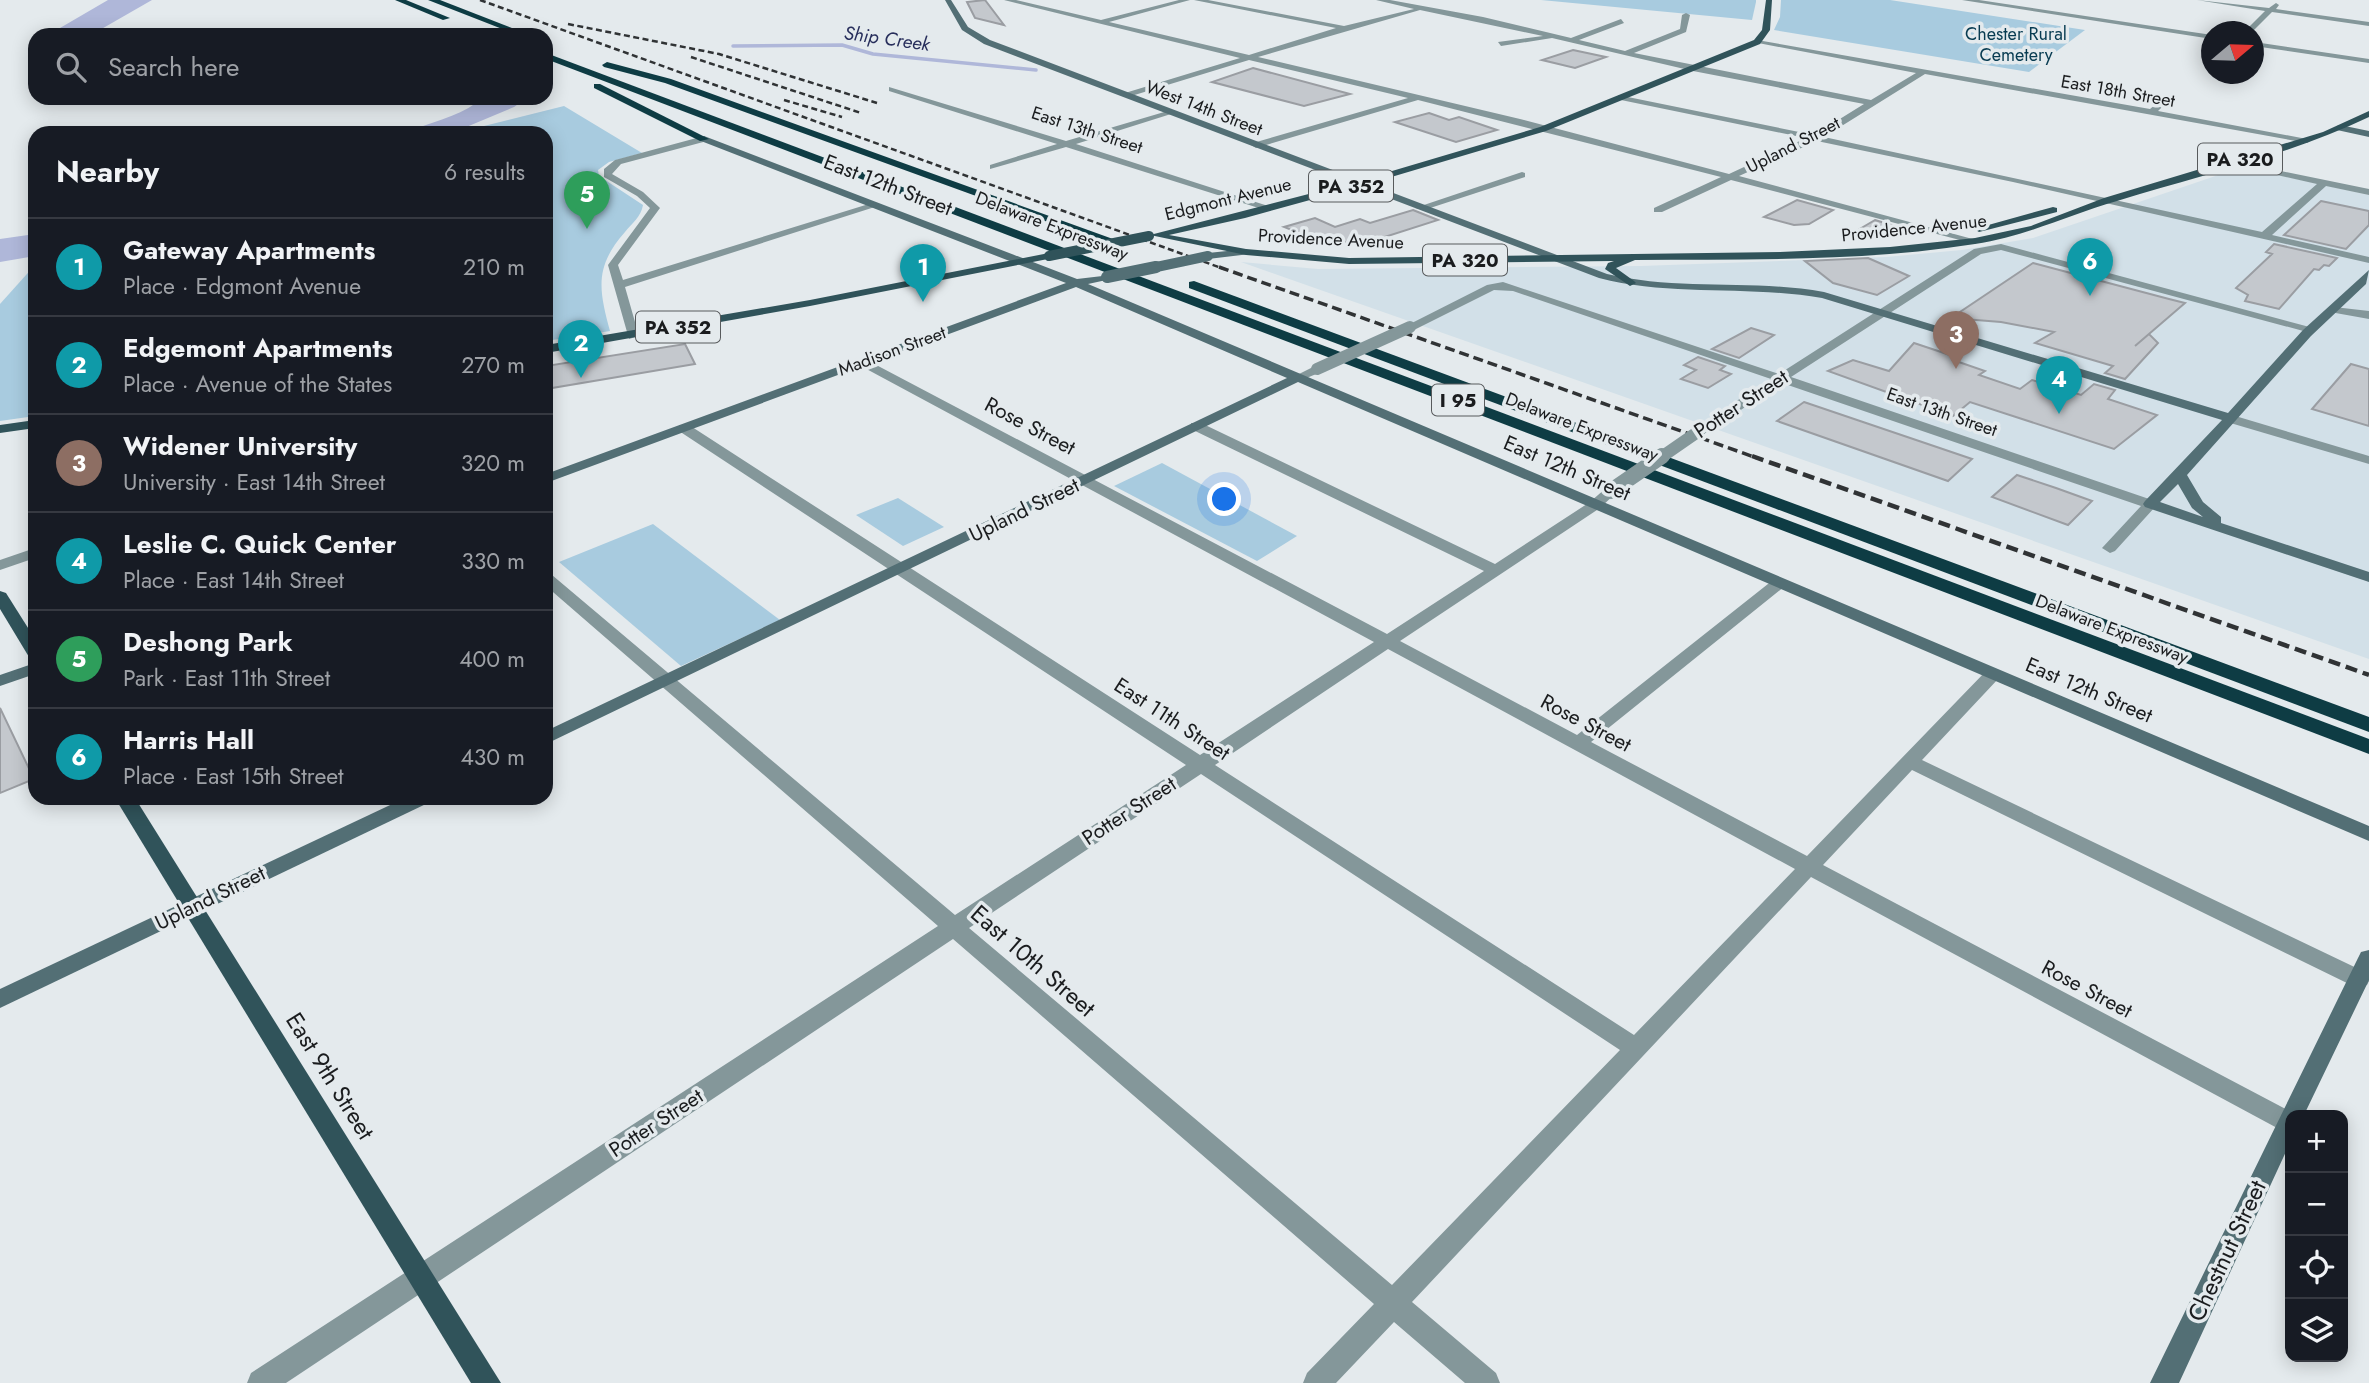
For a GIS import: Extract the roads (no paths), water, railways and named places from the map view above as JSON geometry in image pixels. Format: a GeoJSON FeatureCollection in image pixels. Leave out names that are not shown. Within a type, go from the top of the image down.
{"type":"FeatureCollection","features":[{"type":"Feature","properties":{"kind":"highway"},"geometry":{"type":"LineString","coordinates":[[399,0],[457,22]]}},
{"type":"Feature","properties":{"kind":"highway"},"geometry":{"type":"LineString","coordinates":[[432,0],[507,28]]}},
{"type":"Feature","properties":{"kind":"highway","name":"Delaware Expressway"},"geometry":{"type":"LineString","coordinates":[[553,60],[2369,747]]}},
{"type":"Feature","properties":{"kind":"highway"},"geometry":{"type":"LineString","coordinates":[[553,61],[634,106],[704,139]]}},
{"type":"Feature","properties":{"kind":"highway","name":"Delaware Expressway"},"geometry":{"type":"LineString","coordinates":[[1118,243],[668,81],[601,63],[2369,725]]}},
{"type":"Feature","properties":{"kind":"main road"},"geometry":{"type":"LineString","coordinates":[[1757,43],[1766,30],[1769,0]]}},
{"type":"Feature","properties":{"kind":"main road","name":"Edgmont Avenue"},"geometry":{"type":"LineString","coordinates":[[633,336],[1118,243],[1269,208],[1543,128],[1757,43]]}},
{"type":"Feature","properties":{"kind":"main road","name":"Providence Avenue"},"geometry":{"type":"LineString","coordinates":[[1152,235],[1246,252],[1349,261],[1826,254],[1975,241],[2034,228],[2108,200],[2307,140],[2369,114]]}},
{"type":"Feature","properties":{"kind":"main road","name":"Providence Avenue"},"geometry":{"type":"LineString","coordinates":[[1716,255],[1946,234],[2108,200]]}},
{"type":"Feature","properties":{"kind":"main road"},"geometry":{"type":"LineString","coordinates":[[1630,283],[1613,273],[1612,265],[1641,256]]}},
{"type":"Feature","properties":{"kind":"main road","name":"PA 352"},"geometry":{"type":"LineString","coordinates":[[553,348],[633,336]]}},
{"type":"Feature","properties":{"kind":"main road"},"geometry":{"type":"LineString","coordinates":[[0,429],[28,425]]}},
{"type":"Feature","properties":{"kind":"main road"},"geometry":{"type":"LineString","coordinates":[[0,596],[28,642]]}},
{"type":"Feature","properties":{"kind":"main road","name":"East 9th Street"},"geometry":{"type":"LineString","coordinates":[[129,805],[487,1383]]}},
{"type":"Feature","properties":{"kind":"street","name":"West 14th Street"},"geometry":{"type":"LineString","coordinates":[[948,0],[960,22],[970,33],[987,42],[1549,257],[1630,283],[1680,289],[1782,287],[1843,299],[2234,416]]}},
{"type":"Feature","properties":{"kind":"street"},"geometry":{"type":"LineString","coordinates":[[1007,0],[1419,97],[1975,241]]}},
{"type":"Feature","properties":{"kind":"street"},"geometry":{"type":"LineString","coordinates":[[1101,22],[1187,0]]}},
{"type":"Feature","properties":{"kind":"street"},"geometry":{"type":"LineString","coordinates":[[1197,0],[1345,28]]}},
{"type":"Feature","properties":{"kind":"street"},"geometry":{"type":"LineString","coordinates":[[1379,0],[1483,19],[1693,69],[1871,103]]}},
{"type":"Feature","properties":{"kind":"street"},"geometry":{"type":"LineString","coordinates":[[1965,0],[2201,36]]}},
{"type":"Feature","properties":{"kind":"street"},"geometry":{"type":"LineString","coordinates":[[2023,9],[2037,0]]}},
{"type":"Feature","properties":{"kind":"street"},"geometry":{"type":"LineString","coordinates":[[2200,0],[2369,24]]}},
{"type":"Feature","properties":{"kind":"street"},"geometry":{"type":"LineString","coordinates":[[2259,21],[2281,0]]}},
{"type":"Feature","properties":{"kind":"street"},"geometry":{"type":"LineString","coordinates":[[1128,96],[1345,28],[1424,8]]}},
{"type":"Feature","properties":{"kind":"street"},"geometry":{"type":"LineString","coordinates":[[1483,19],[1502,14]]}},
{"type":"Feature","properties":{"kind":"street"},"geometry":{"type":"LineString","coordinates":[[1626,53],[1683,30],[1686,15]]}},
{"type":"Feature","properties":{"kind":"street"},"geometry":{"type":"LineString","coordinates":[[1572,40],[1621,22]]}},
{"type":"Feature","properties":{"kind":"street"},"geometry":{"type":"LineString","coordinates":[[1501,44],[1555,36]]}},
{"type":"Feature","properties":{"kind":"street","name":"East 18th Street"},"geometry":{"type":"LineString","coordinates":[[1757,43],[2307,140]]}},
{"type":"Feature","properties":{"kind":"street"},"geometry":{"type":"LineString","coordinates":[[2264,46],[2369,61]]}},
{"type":"Feature","properties":{"kind":"street","name":"Upland Street"},"geometry":{"type":"LineString","coordinates":[[1658,210],[1817,137],[1923,72]]}},
{"type":"Feature","properties":{"kind":"street","name":"East 13th Street"},"geometry":{"type":"LineString","coordinates":[[892,89],[1269,208]]}},
{"type":"Feature","properties":{"kind":"street"},"geometry":{"type":"LineString","coordinates":[[1256,145],[1419,97]]}},
{"type":"Feature","properties":{"kind":"street"},"geometry":{"type":"LineString","coordinates":[[1621,97],[2108,200],[2369,260]]}},
{"type":"Feature","properties":{"kind":"street"},"geometry":{"type":"LineString","coordinates":[[2151,113],[2167,98]]}},
{"type":"Feature","properties":{"kind":"street"},"geometry":{"type":"LineString","coordinates":[[993,167],[1168,112]]}},
{"type":"Feature","properties":{"kind":"street"},"geometry":{"type":"LineString","coordinates":[[2340,128],[2369,134]]}},
{"type":"Feature","properties":{"kind":"street"},"geometry":{"type":"LineString","coordinates":[[633,336],[613,265],[655,208],[640,194],[607,174],[618,162],[704,139]]}},
{"type":"Feature","properties":{"kind":"street","name":"East 12th Street"},"geometry":{"type":"LineString","coordinates":[[704,139],[1021,261],[1297,378],[1603,498],[1779,583],[2369,834]]}},
{"type":"Feature","properties":{"kind":"street"},"geometry":{"type":"LineString","coordinates":[[2230,162],[2369,192]]}},
{"type":"Feature","properties":{"kind":"street"},"geometry":{"type":"LineString","coordinates":[[1420,208],[1522,175]]}},
{"type":"Feature","properties":{"kind":"street"},"geometry":{"type":"LineString","coordinates":[[2264,236],[2324,182]]}},
{"type":"Feature","properties":{"kind":"street"},"geometry":{"type":"LineString","coordinates":[[620,285],[876,205]]}},
{"type":"Feature","properties":{"kind":"street","name":"Potter Street"},"geometry":{"type":"LineString","coordinates":[[261,1383],[1387,642],[1699,431],[1978,251],[2001,247],[2311,329]]}},
{"type":"Feature","properties":{"kind":"street","name":"Madison Street"},"geometry":{"type":"LineString","coordinates":[[553,476],[1076,283],[1208,256],[1246,252]]}},
{"type":"Feature","properties":{"kind":"street"},"geometry":{"type":"LineString","coordinates":[[2110,548],[2180,476],[2311,329],[2367,279]]}},
{"type":"Feature","properties":{"kind":"street","name":"Upland Street"},"geometry":{"type":"LineString","coordinates":[[553,735],[1297,378],[1491,287],[1503,285]]}},
{"type":"Feature","properties":{"kind":"street","name":"East 13th Street"},"geometry":{"type":"LineString","coordinates":[[1503,285],[2369,577]]}},
{"type":"Feature","properties":{"kind":"street"},"geometry":{"type":"LineString","coordinates":[[2334,310],[2369,315]]}},
{"type":"Feature","properties":{"kind":"street","name":"Rose Street"},"geometry":{"type":"LineString","coordinates":[[863,362],[1577,744],[2285,1116]]}},
{"type":"Feature","properties":{"kind":"street"},"geometry":{"type":"LineString","coordinates":[[2234,416],[2369,453]]}},
{"type":"Feature","properties":{"kind":"street"},"geometry":{"type":"LineString","coordinates":[[2234,416],[2369,460]]}},
{"type":"Feature","properties":{"kind":"street"},"geometry":{"type":"LineString","coordinates":[[1196,426],[1495,570]]}},
{"type":"Feature","properties":{"kind":"street","name":"East 11th Street"},"geometry":{"type":"LineString","coordinates":[[684,428],[1635,1048]]}},
{"type":"Feature","properties":{"kind":"street"},"geometry":{"type":"LineString","coordinates":[[2180,476],[2188,492],[2208,516],[2240,534]]}},
{"type":"Feature","properties":{"kind":"street"},"geometry":{"type":"LineString","coordinates":[[0,565],[28,555]]}},
{"type":"Feature","properties":{"kind":"street"},"geometry":{"type":"LineString","coordinates":[[1577,744],[1779,583]]}},
{"type":"Feature","properties":{"kind":"street","name":"East 10th Street"},"geometry":{"type":"LineString","coordinates":[[553,584],[1486,1383]]}},
{"type":"Feature","properties":{"kind":"street"},"geometry":{"type":"LineString","coordinates":[[0,681],[28,671]]}},
{"type":"Feature","properties":{"kind":"street"},"geometry":{"type":"LineString","coordinates":[[1317,1383],[1993,674]]}},
{"type":"Feature","properties":{"kind":"street"},"geometry":{"type":"LineString","coordinates":[[1910,762],[2359,979]]}},
{"type":"Feature","properties":{"kind":"street","name":"Upland Street"},"geometry":{"type":"LineString","coordinates":[[0,999],[406,805]]}},
{"type":"Feature","properties":{"kind":"street","name":"Chestnut Street"},"geometry":{"type":"LineString","coordinates":[[2294,1110],[2369,958]]}},
{"type":"Feature","properties":{"kind":"street","name":"Chestnut Street"},"geometry":{"type":"LineString","coordinates":[[2164,1383],[2285,1129]]}},
{"type":"Feature","properties":{"kind":"waterway","name":"Ship Creek"},"geometry":{"type":"LineString","coordinates":[[733,46],[842,45],[873,54],[1036,70]]}},
{"type":"Feature","properties":{"kind":"railway"},"geometry":{"type":"LineString","coordinates":[[480,0],[1224,269]]}},
{"type":"Feature","properties":{"kind":"railway"},"geometry":{"type":"LineString","coordinates":[[568,24],[719,54],[877,103]]}},
{"type":"Feature","properties":{"kind":"railway"},"geometry":{"type":"LineString","coordinates":[[691,57],[861,113]]}},
{"type":"Feature","properties":{"kind":"railway"},"geometry":{"type":"LineString","coordinates":[[784,100],[842,117]]}},
{"type":"Feature","properties":{"kind":"railway"},"geometry":{"type":"LineString","coordinates":[[1219,267],[1757,458]]}},
{"type":"Feature","properties":{"kind":"railway"},"geometry":{"type":"LineString","coordinates":[[1752,456],[2369,675]]}},
{"type":"Feature","properties":{"kind":"place","name":"Deshong Park"},"geometry":{"type":"Point","coordinates":[587,229]}},
{"type":"Feature","properties":{"kind":"place","name":"Harris Hall"},"geometry":{"type":"Point","coordinates":[2090,296]}},
{"type":"Feature","properties":{"kind":"place","name":"Gateway Apartments"},"geometry":{"type":"Point","coordinates":[923,302]}},
{"type":"Feature","properties":{"kind":"place","name":"Widener University"},"geometry":{"type":"Point","coordinates":[1956,369]}},
{"type":"Feature","properties":{"kind":"place","name":"Edgemont Apartments"},"geometry":{"type":"Point","coordinates":[581,378]}},
{"type":"Feature","properties":{"kind":"place","name":"Leslie C. Quick Center"},"geometry":{"type":"Point","coordinates":[2059,414]}},
{"type":"Feature","properties":{"kind":"park label","name":"Chester Rural Cemetery"},"geometry":{"type":"Point","coordinates":[2016,44]}}]}
